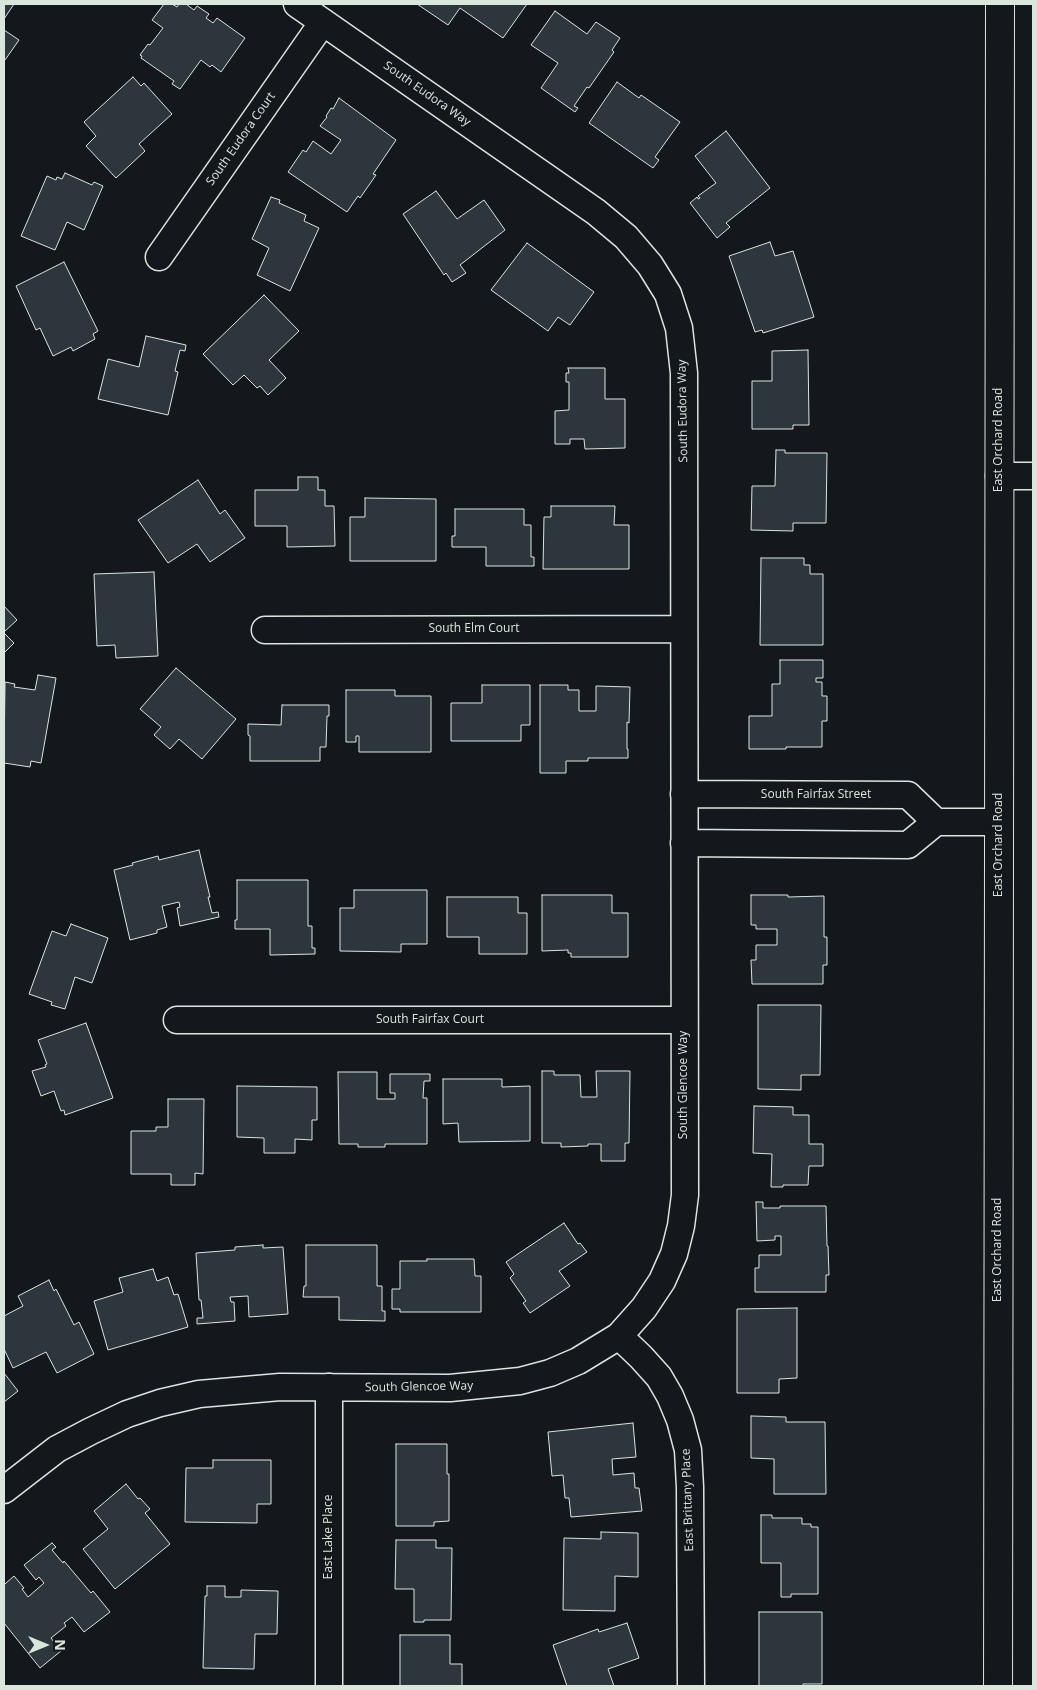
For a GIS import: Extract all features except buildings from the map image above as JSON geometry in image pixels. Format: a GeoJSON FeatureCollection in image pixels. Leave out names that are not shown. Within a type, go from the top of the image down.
{"type":"FeatureCollection","features":[{"type":"Feature","properties":{"kind":"street","name":"South Eudora Way"},"geometry":{"type":"LineString","coordinates":[[297,4],[596,212],[626,237],[650,265],[668,294],[679,328],[684,373],[684,794]]}},
{"type":"Feature","properties":{"kind":"street","name":"East Orchard Road"},"geometry":{"type":"LineString","coordinates":[[998,1686],[1000,4]]}},
{"type":"Feature","properties":{"kind":"street","name":"South Eudora Court"},"geometry":{"type":"LineString","coordinates":[[159,257],[322,22]]}},
{"type":"Feature","properties":{"kind":"street"},"geometry":{"type":"LineString","coordinates":[[999,476],[1033,476]]}},
{"type":"Feature","properties":{"kind":"street","name":"South Elm Court"},"geometry":{"type":"LineString","coordinates":[[265,630],[684,629]]}},
{"type":"Feature","properties":{"kind":"street","name":"South Fairfax Street"},"geometry":{"type":"LineString","coordinates":[[684,794],[908,795],[936,822]]}},
{"type":"Feature","properties":{"kind":"street","name":"South Glencoe Way"},"geometry":{"type":"LineString","coordinates":[[4,1490],[57,1449],[127,1414],[160,1403],[198,1394],[280,1387],[450,1388],[520,1381],[550,1373],[578,1361],[619,1336],[644,1308],[662,1281],[674,1254],[685,1195],[684,794]]}},
{"type":"Feature","properties":{"kind":"street"},"geometry":{"type":"LineString","coordinates":[[684,843],[908,845],[936,822],[999,822]]}},
{"type":"Feature","properties":{"kind":"street","name":"South Fairfax Court"},"geometry":{"type":"LineString","coordinates":[[177,1020],[684,1020]]}},
{"type":"Feature","properties":{"kind":"street","name":"East Brittany Place"},"geometry":{"type":"LineString","coordinates":[[619,1336],[642,1357],[666,1389],[680,1420],[688,1450],[691,1686]]}},
{"type":"Feature","properties":{"kind":"street","name":"East Lake Place"},"geometry":{"type":"LineString","coordinates":[[329,1387],[329,1686]]}}]}
